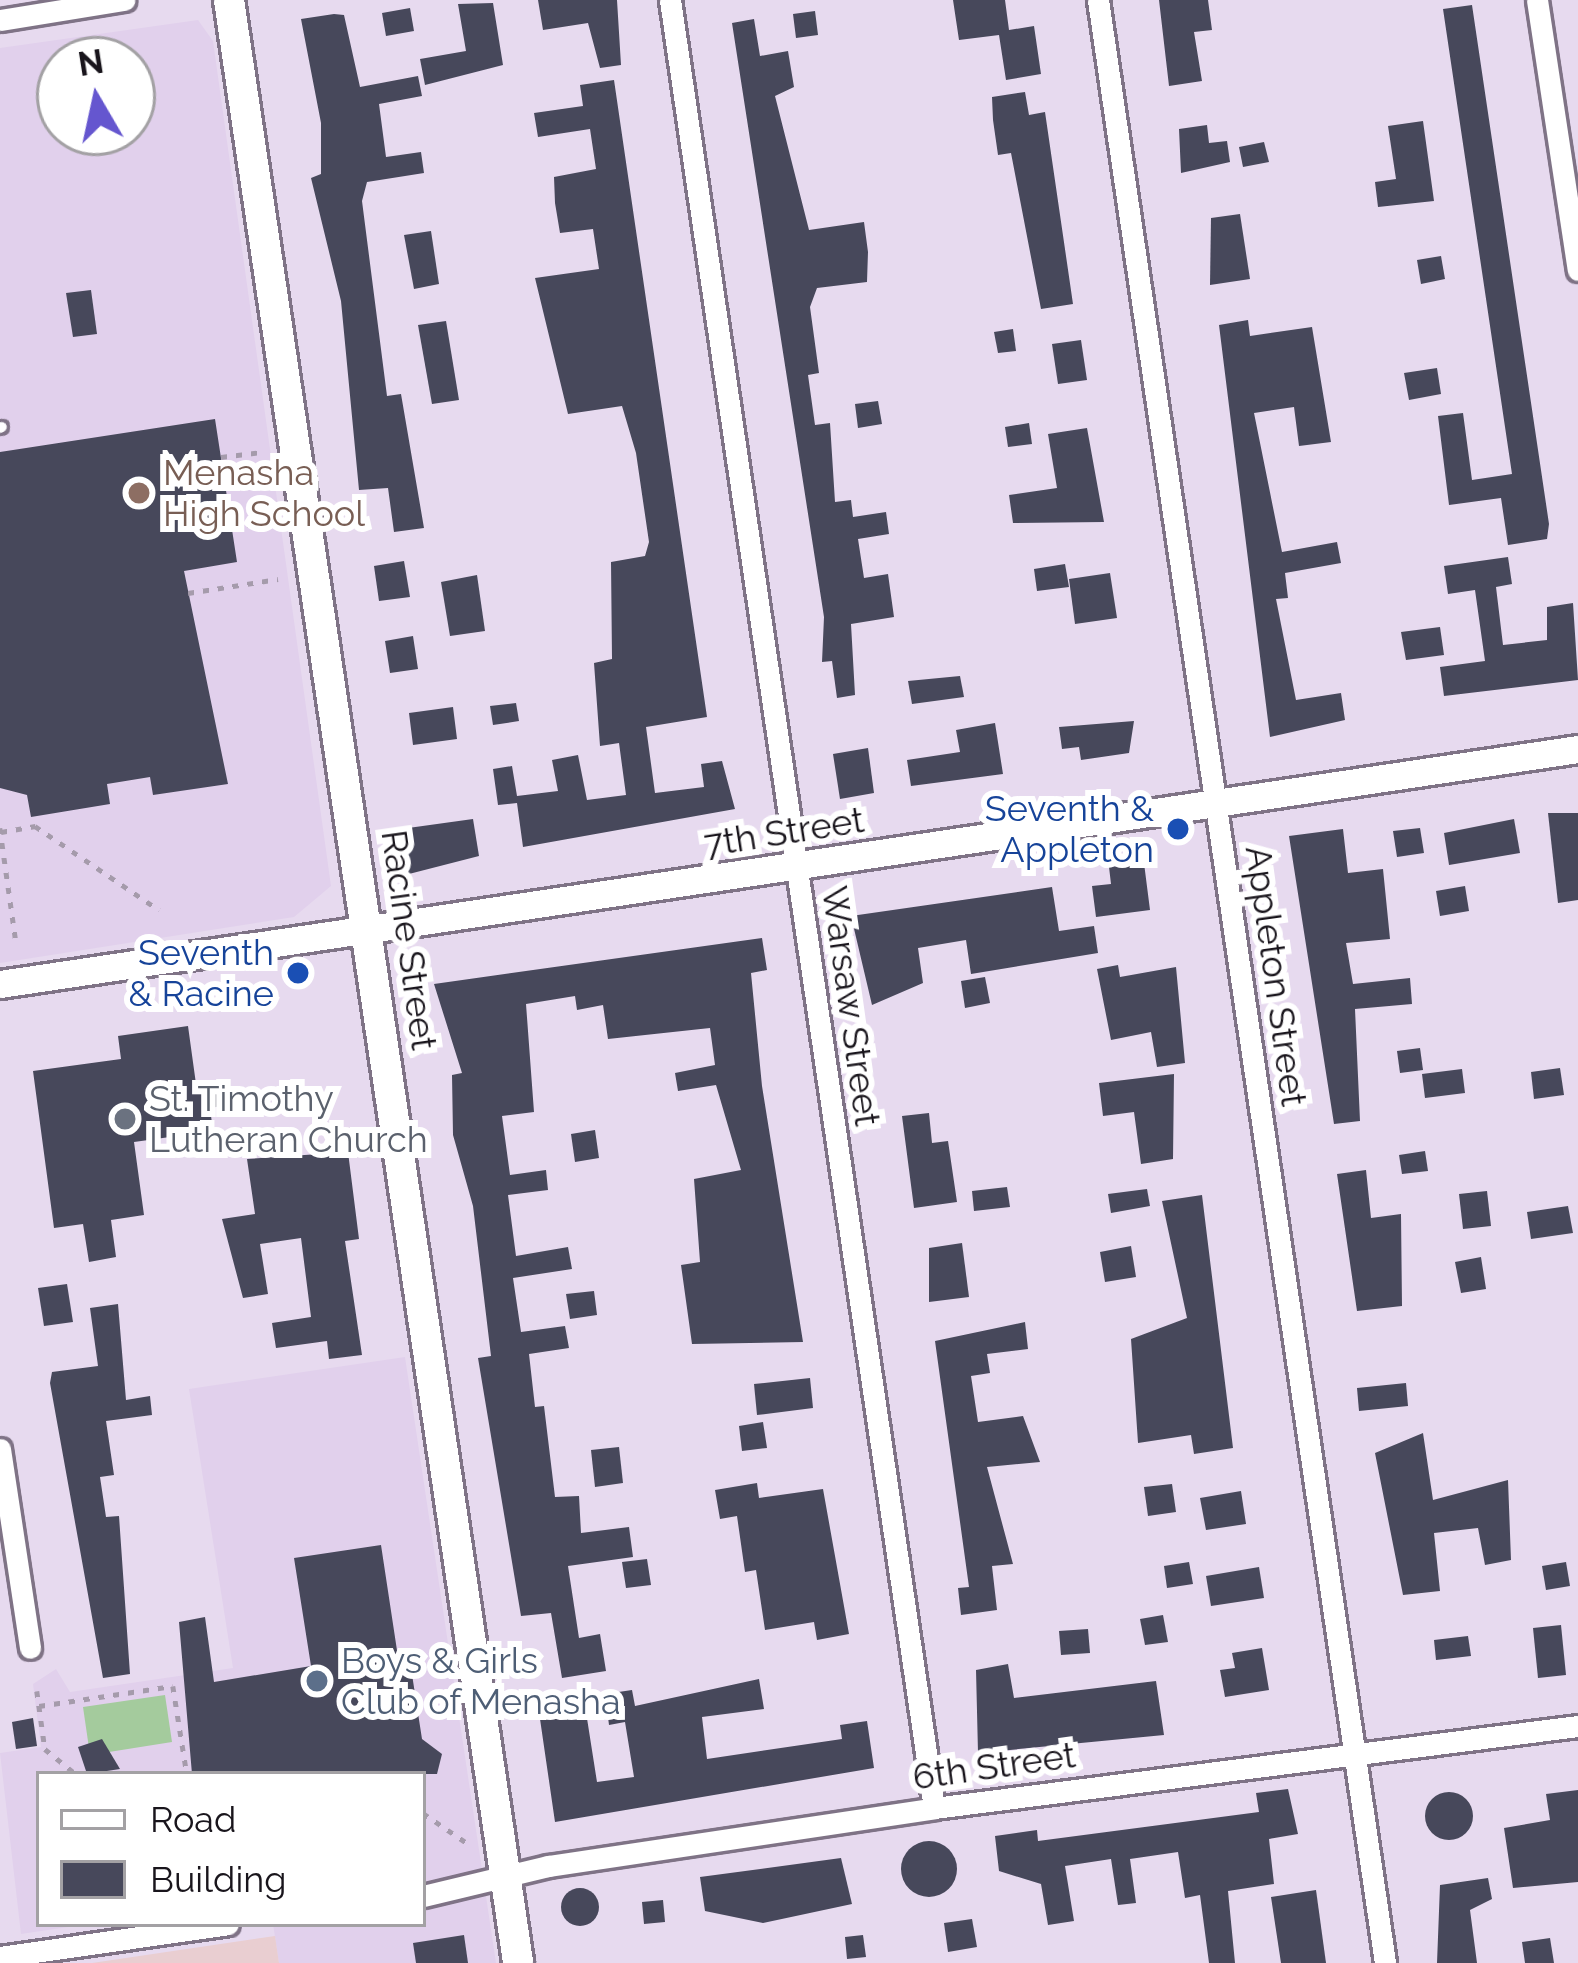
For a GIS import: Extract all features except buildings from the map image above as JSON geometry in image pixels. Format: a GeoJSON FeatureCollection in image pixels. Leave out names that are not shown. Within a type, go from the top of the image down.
{"type":"FeatureCollection","features":[{"type":"Feature","properties":{"kind":"main road","name":"Racine Street"},"geometry":{"type":"LineString","coordinates":[[230,0],[518,1963]]}},
{"type":"Feature","properties":{"kind":"street"},"geometry":{"type":"LineString","coordinates":[[0,20],[124,0]]}},
{"type":"Feature","properties":{"kind":"street","name":"Warsaw Street"},"geometry":{"type":"LineString","coordinates":[[670,0],[934,1808]]}},
{"type":"Feature","properties":{"kind":"street","name":"Appleton Street"},"geometry":{"type":"LineString","coordinates":[[1098,0],[1384,1963]]}},
{"type":"Feature","properties":{"kind":"street"},"geometry":{"type":"LineString","coordinates":[[1537,0],[1578,269]]}},
{"type":"Feature","properties":{"kind":"street","name":"7th Street"},"geometry":{"type":"LineString","coordinates":[[0,984],[1578,749]]}},
{"type":"Feature","properties":{"kind":"street"},"geometry":{"type":"LineString","coordinates":[[0,1449],[30,1648]]}},
{"type":"Feature","properties":{"kind":"street","name":"6th Street"},"geometry":{"type":"LineString","coordinates":[[426,1895],[505,1877],[934,1808],[1578,1726]]}},
{"type":"Feature","properties":{"kind":"street"},"geometry":{"type":"LineString","coordinates":[[0,1957],[207,1927]]}},
{"type":"Feature","properties":{"kind":"path"},"geometry":{"type":"LineString","coordinates":[[221,457],[259,452]]}},
{"type":"Feature","properties":{"kind":"path"},"geometry":{"type":"LineString","coordinates":[[232,527],[269,521]]}},
{"type":"Feature","properties":{"kind":"path"},"geometry":{"type":"LineString","coordinates":[[188,593],[278,579]]}},
{"type":"Feature","properties":{"kind":"path"},"geometry":{"type":"LineString","coordinates":[[16,942],[0,830],[35,826],[159,910]]}},
{"type":"Feature","properties":{"kind":"path"},"geometry":{"type":"LineString","coordinates":[[39,1706],[173,1685],[187,1771]]}},
{"type":"Feature","properties":{"kind":"path"},"geometry":{"type":"LineString","coordinates":[[37,1691],[45,1749],[72,1771]]}},
{"type":"Feature","properties":{"kind":"path"},"geometry":{"type":"LineString","coordinates":[[426,1815],[467,1844]]}},
{"type":"Feature","properties":{"kind":"shaded area","name":"Menasha High School"},"geometry":{"type":"Polygon","coordinates":[[[198,20],[213,41],[331,886],[294,917],[0,963],[0,48],[36,43],[36,156],[156,156],[156,36],[85,36],[198,20]]]}},
{"type":"Feature","properties":{"kind":"shaded area"},"geometry":{"type":"Polygon","coordinates":[[[405,1357],[496,1963],[279,1963],[273,1927],[426,1927],[426,1771],[36,1771],[36,1927],[68,1927],[21,1934],[0,1753],[41,1747],[33,1684],[56,1669],[70,1692],[233,1668],[189,1389],[405,1357]]]}},
{"type":"Feature","properties":{"kind":"shaded area"},"geometry":{"type":"Polygon","coordinates":[[[275,1936],[279,1963],[92,1963],[275,1936]]]}},
{"type":"Feature","properties":{"kind":"green space"},"geometry":{"type":"Polygon","coordinates":[[[165,1695],[172,1742],[90,1755],[83,1707],[165,1695]]]}},
{"type":"Feature","properties":{"kind":"place","name":"Menasha High School"},"geometry":{"type":"Point","coordinates":[139,493]}},
{"type":"Feature","properties":{"kind":"place","name":"Seventh & Appleton"},"geometry":{"type":"Point","coordinates":[1178,829]}},
{"type":"Feature","properties":{"kind":"place","name":"Seventh & Racine"},"geometry":{"type":"Point","coordinates":[298,973]}},
{"type":"Feature","properties":{"kind":"place","name":"St. Timothy Lutheran Church"},"geometry":{"type":"Point","coordinates":[125,1119]}},
{"type":"Feature","properties":{"kind":"place","name":"Boys & Girls Club of Menasha"},"geometry":{"type":"Point","coordinates":[317,1681]}}]}
